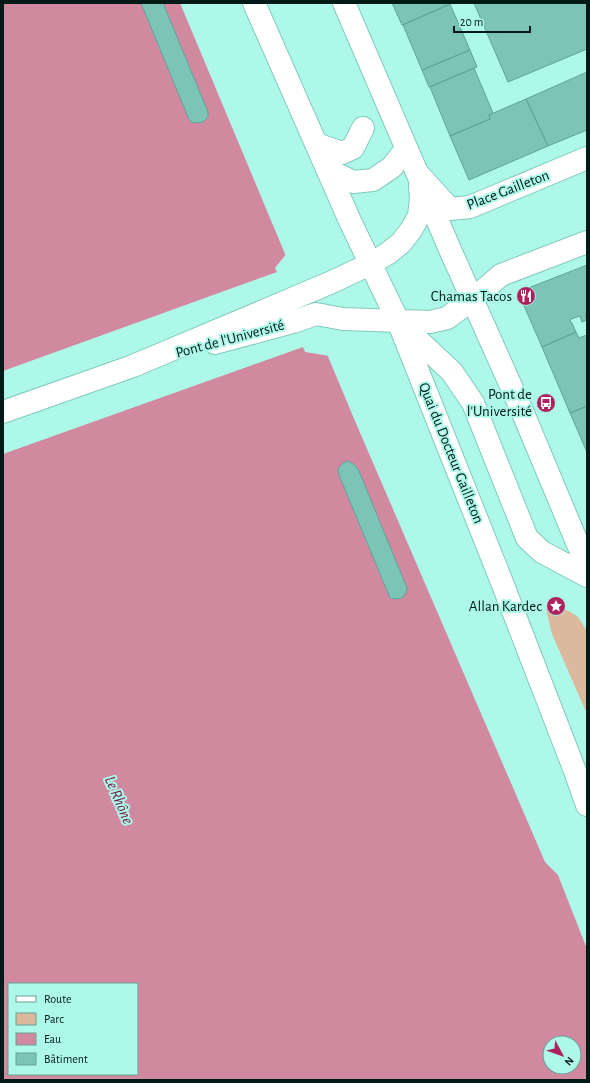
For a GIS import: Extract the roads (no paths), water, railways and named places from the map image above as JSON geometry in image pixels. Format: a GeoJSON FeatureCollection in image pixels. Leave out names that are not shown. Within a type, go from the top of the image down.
{"type":"FeatureCollection","features":[{"type":"Feature","properties":{"kind":"main road","name":"Quai du Docteur Gailleton"},"geometry":{"type":"LineString","coordinates":[[254,3],[370,264],[398,321],[503,585],[587,805]]}},
{"type":"Feature","properties":{"kind":"main road"},"geometry":{"type":"LineString","coordinates":[[344,3],[406,149],[523,413],[587,566]]}},
{"type":"Feature","properties":{"kind":"main road"},"geometry":{"type":"LineString","coordinates":[[316,144],[342,153],[353,148],[364,128]]}},
{"type":"Feature","properties":{"kind":"main road"},"geometry":{"type":"LineString","coordinates":[[327,168],[352,182],[373,180],[392,166],[406,149]]}},
{"type":"Feature","properties":{"kind":"main road","name":"Place Gailleton"},"geometry":{"type":"LineString","coordinates":[[418,174],[450,209],[470,207],[587,158]]}},
{"type":"Feature","properties":{"kind":"main road"},"geometry":{"type":"LineString","coordinates":[[370,264],[387,254],[401,243],[419,216],[421,198],[418,174]]}},
{"type":"Feature","properties":{"kind":"main road"},"geometry":{"type":"LineString","coordinates":[[398,321],[430,322],[447,318],[473,300],[501,275],[587,242]]}},
{"type":"Feature","properties":{"kind":"main road","name":"Pont de l'Université"},"geometry":{"type":"LineString","coordinates":[[3,412],[133,366],[332,282],[370,264]]}},
{"type":"Feature","properties":{"kind":"main road","name":"Pont de l'Université"},"geometry":{"type":"LineString","coordinates":[[133,366],[293,322],[316,314],[343,320],[398,321]]}},
{"type":"Feature","properties":{"kind":"main road","name":"Quai du Docteur Gailleton"},"geometry":{"type":"LineString","coordinates":[[398,321],[452,372],[473,404],[527,538],[542,552],[587,576]]}},
{"type":"Feature","properties":{"kind":"main road","name":"Quai du Docteur Gailleton"},"geometry":{"type":"LineString","coordinates":[[503,585],[587,762]]}},
{"type":"Feature","properties":{"kind":"water","name":"Le Rhône"},"geometry":{"type":"Polygon","coordinates":[[[3,3],[180,3],[355,421],[545,862],[558,875],[587,949],[587,1080],[3,1080],[3,3]]]}},
{"type":"Feature","properties":{"kind":"place","name":"Chamas Tacos"},"geometry":{"type":"Point","coordinates":[526,296]}},
{"type":"Feature","properties":{"kind":"place","name":"Pont de l'Université"},"geometry":{"type":"Point","coordinates":[546,403]}},
{"type":"Feature","properties":{"kind":"place","name":"Allan Kardec"},"geometry":{"type":"Point","coordinates":[556,606]}}]}
